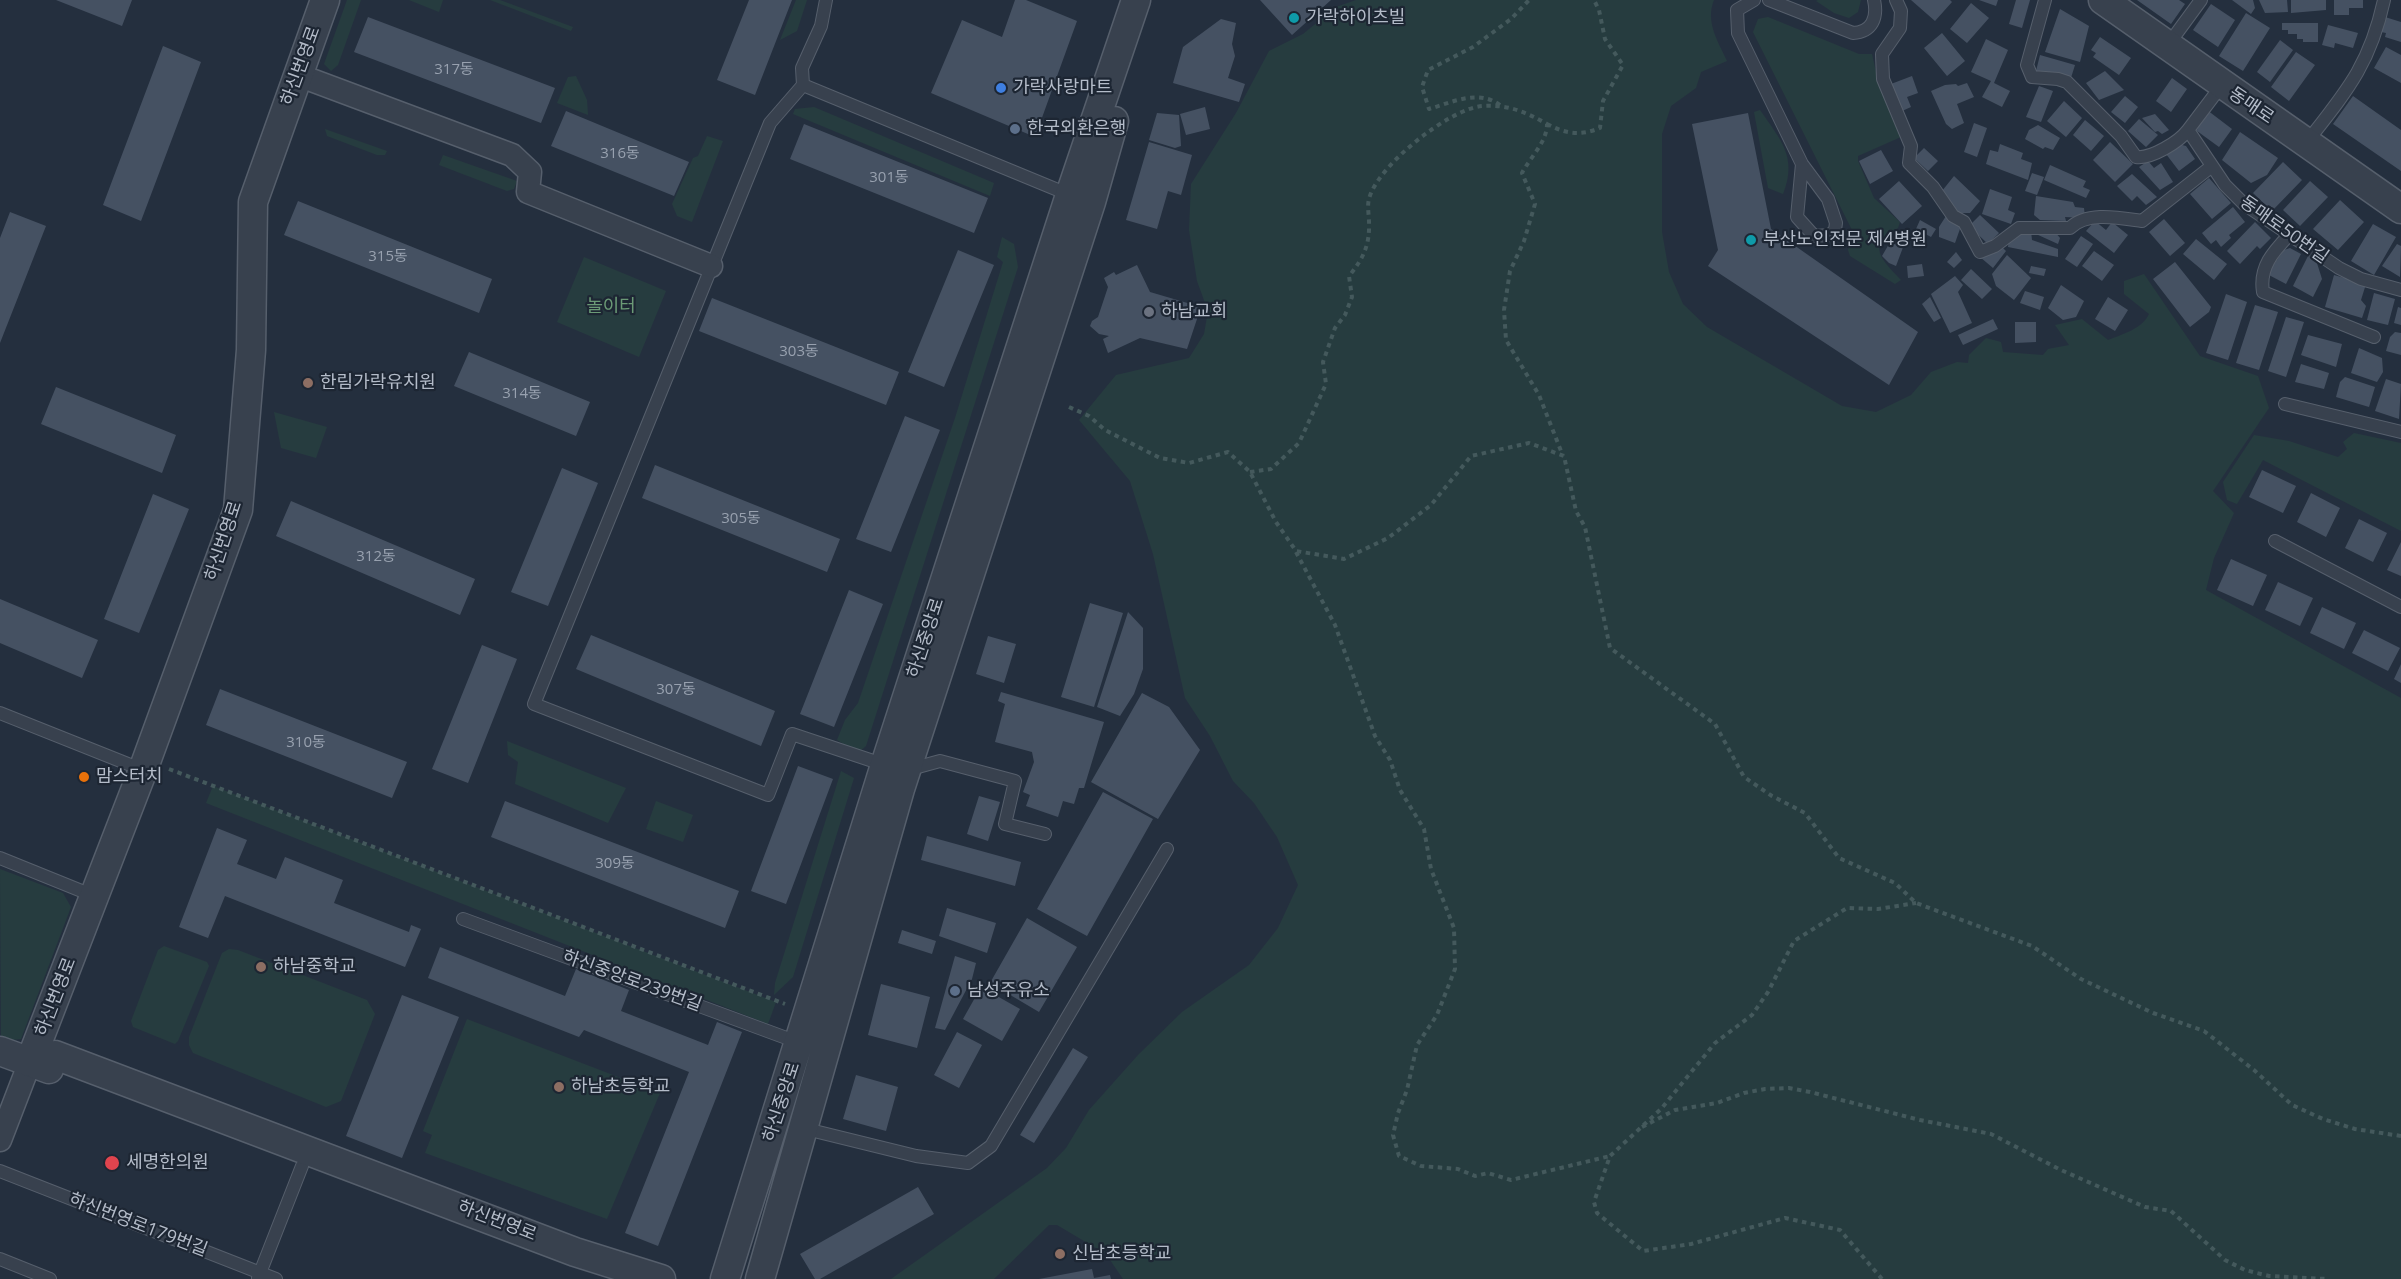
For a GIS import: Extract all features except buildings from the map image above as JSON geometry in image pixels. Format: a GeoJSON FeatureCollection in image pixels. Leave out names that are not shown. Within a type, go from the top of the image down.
{"type":"FeatureCollection","features":[{"type":"Feature","properties":{"kind":"street","name":"하신번영로"},"geometry":{"type":"LineString","coordinates":[[30,1062],[94,896],[153,768],[238,510],[251,350],[253,202],[325,0]]}},
{"type":"Feature","properties":{"kind":"street","name":"하신중앙로"},"geometry":{"type":"LineString","coordinates":[[725,1279],[789,1123],[895,768],[1080,198],[1136,0]]}},
{"type":"Feature","properties":{"kind":"street","name":"하신중앙로"},"geometry":{"type":"LineString","coordinates":[[1080,198],[1157,0]]}},
{"type":"Feature","properties":{"kind":"street","name":"동매로"},"geometry":{"type":"LineString","coordinates":[[2103,0],[2401,209]]}},
{"type":"Feature","properties":{"kind":"street"},"geometry":{"type":"LineString","coordinates":[[298,75],[512,155],[530,172],[528,192],[711,266]]}},
{"type":"Feature","properties":{"kind":"street"},"geometry":{"type":"LineString","coordinates":[[0,1051],[30,1062],[0,1140]]}},
{"type":"Feature","properties":{"kind":"street","name":"하신번영로"},"geometry":{"type":"LineString","coordinates":[[30,1062],[55,1055],[575,1251],[661,1279]]}},
{"type":"Feature","properties":{"kind":"street","name":"하신번영로"},"geometry":{"type":"LineString","coordinates":[[30,1062],[595,1279]]}},
{"type":"Feature","properties":{"kind":"street","name":"하신중앙로"},"geometry":{"type":"LineString","coordinates":[[760,1279],[789,1123]]}},
{"type":"Feature","properties":{"kind":"lane"},"geometry":{"type":"LineString","coordinates":[[826,0],[820,26],[802,68],[803,85],[770,123],[606,533],[534,704],[768,795],[792,734],[895,768],[940,760],[1016,781],[1005,824],[1045,834]]}},
{"type":"Feature","properties":{"kind":"lane"},"geometry":{"type":"LineString","coordinates":[[1754,0],[1746,2],[1737,10],[1738,33],[1802,164],[1828,199],[1835,215],[1835,230],[1830,235],[1814,236],[1797,217],[1802,164]]}},
{"type":"Feature","properties":{"kind":"lane"},"geometry":{"type":"LineString","coordinates":[[1769,0],[1853,33],[1862,32],[1873,23],[1876,12],[1874,0]]}},
{"type":"Feature","properties":{"kind":"lane"},"geometry":{"type":"LineString","coordinates":[[1896,0],[1901,11],[1900,28],[1882,54],[1882,79],[1911,147],[1909,163],[1933,187],[1953,216],[1964,222],[1980,252],[1995,246],[2019,228],[2070,228],[2076,222],[2094,218],[2142,221],[2212,166]]}},
{"type":"Feature","properties":{"kind":"lane"},"geometry":{"type":"LineString","coordinates":[[2045,0],[2027,65],[2032,77],[2067,82],[2121,136],[2136,157],[2144,158],[2183,136],[2222,85]]}},
{"type":"Feature","properties":{"kind":"lane"},"geometry":{"type":"LineString","coordinates":[[2167,46],[2201,0]]}},
{"type":"Feature","properties":{"kind":"lane"},"geometry":{"type":"LineString","coordinates":[[2306,143],[2366,60],[2375,39],[2384,0]]}},
{"type":"Feature","properties":{"kind":"lane"},"geometry":{"type":"LineString","coordinates":[[803,85],[1080,198]]}},
{"type":"Feature","properties":{"kind":"lane","name":"동매로50번길"},"geometry":{"type":"LineString","coordinates":[[2188,130],[2212,166],[2244,204],[2339,268],[2361,279],[2401,290]]}},
{"type":"Feature","properties":{"kind":"lane"},"geometry":{"type":"LineString","coordinates":[[2289,235],[2264,267],[2261,281],[2263,292],[2374,337]]}},
{"type":"Feature","properties":{"kind":"lane"},"geometry":{"type":"LineString","coordinates":[[2286,404],[2401,432]]}},
{"type":"Feature","properties":{"kind":"lane"},"geometry":{"type":"LineString","coordinates":[[2275,541],[2401,607]]}},
{"type":"Feature","properties":{"kind":"lane"},"geometry":{"type":"LineString","coordinates":[[0,713],[153,768]]}},
{"type":"Feature","properties":{"kind":"lane"},"geometry":{"type":"LineString","coordinates":[[789,1123],[916,1156],[968,1163],[991,1146],[1167,849]]}},
{"type":"Feature","properties":{"kind":"lane"},"geometry":{"type":"LineString","coordinates":[[0,858],[94,896]]}},
{"type":"Feature","properties":{"kind":"lane","name":"하신중앙로239번길"},"geometry":{"type":"LineString","coordinates":[[463,919],[812,1047]]}},
{"type":"Feature","properties":{"kind":"lane"},"geometry":{"type":"LineString","coordinates":[[259,1276],[302,1166]]}},
{"type":"Feature","properties":{"kind":"lane","name":"하신번영로179번길"},"geometry":{"type":"LineString","coordinates":[[0,1171],[259,1276],[276,1279]]}},
{"type":"Feature","properties":{"kind":"lane"},"geometry":{"type":"LineString","coordinates":[[0,1259],[50,1279]]}},
{"type":"Feature","properties":{"kind":"path"},"geometry":{"type":"LineString","coordinates":[[1529,0],[1511,19],[1473,47],[1428,70],[1422,87],[1429,110],[1476,96],[1489,97],[1501,105],[1526,112],[1563,132],[1586,134],[1600,128],[1603,101],[1623,65],[1605,39],[1599,10],[1594,0]]}},
{"type":"Feature","properties":{"kind":"path"},"geometry":{"type":"LineString","coordinates":[[1250,472],[1271,469],[1299,443],[1312,410],[1322,396],[1326,384],[1323,362],[1335,328],[1345,315],[1352,297],[1349,276],[1362,260],[1369,241],[1368,200],[1377,183],[1404,150],[1425,135],[1464,111],[1479,106],[1501,105]]}},
{"type":"Feature","properties":{"kind":"path"},"geometry":{"type":"LineString","coordinates":[[1547,124],[1547,136],[1522,173],[1535,204],[1524,241],[1512,265],[1504,310],[1506,340],[1539,395],[1563,456],[1576,511],[1585,527],[1610,648],[1715,723],[1744,777],[1772,796],[1805,813],[1839,858],[1895,883],[1916,903],[2032,946],[2081,979],[2153,1012],[2204,1031],[2254,1070],[2292,1105],[2323,1119],[2355,1129],[2401,1136]]}},
{"type":"Feature","properties":{"kind":"path"},"geometry":{"type":"LineString","coordinates":[[1069,407],[1089,416],[1105,430],[1160,458],[1189,463],[1228,452],[1250,472],[1276,522],[1296,551],[1335,625],[1375,736],[1390,760],[1400,790],[1424,829],[1431,869],[1455,928],[1455,969],[1437,1016],[1418,1045],[1407,1090],[1398,1113],[1393,1135],[1399,1156],[1421,1166],[1458,1169],[1475,1176],[1488,1173],[1511,1180],[1610,1156]]}},
{"type":"Feature","properties":{"kind":"path"},"geometry":{"type":"LineString","coordinates":[[1296,551],[1344,560],[1388,538],[1431,505],[1471,456],[1529,443],[1563,456]]}},
{"type":"Feature","properties":{"kind":"path"},"geometry":{"type":"LineString","coordinates":[[153,768],[792,1006]]}},
{"type":"Feature","properties":{"kind":"path"},"geometry":{"type":"LineString","coordinates":[[1882,1279],[1840,1230],[1785,1218],[1691,1244],[1643,1251],[1597,1213],[1594,1202],[1610,1156],[1634,1131],[1661,1109],[1715,1043],[1752,1015],[1768,992],[1794,941],[1847,908],[1878,909],[1916,903]]}},
{"type":"Feature","properties":{"kind":"path"},"geometry":{"type":"LineString","coordinates":[[1634,1131],[1675,1110],[1717,1103],[1744,1093],[1789,1088],[1810,1092],[1920,1120],[1991,1134],[2061,1170],[2145,1207],[2171,1210],[2225,1260],[2245,1270],[2269,1276],[2327,1279]]}},
{"type":"Feature","properties":{"kind":"green space"},"geometry":{"type":"Polygon","coordinates":[[[347,0],[361,0],[338,65],[331,71],[324,64],[347,0]]]}},
{"type":"Feature","properties":{"kind":"green space"},"geometry":{"type":"Polygon","coordinates":[[[409,0],[443,0],[439,12],[409,0]]]}},
{"type":"Feature","properties":{"kind":"green space"},"geometry":{"type":"Polygon","coordinates":[[[490,0],[500,0],[573,27],[571,31],[490,0]]]}},
{"type":"Feature","properties":{"kind":"green space"},"geometry":{"type":"Polygon","coordinates":[[[796,0],[807,0],[797,31],[780,40],[796,0]]]}},
{"type":"Feature","properties":{"kind":"green space"},"geometry":{"type":"Polygon","coordinates":[[[1356,0],[1714,0],[1712,24],[1727,61],[1701,72],[1696,88],[1671,106],[1662,134],[1662,232],[1669,272],[1683,304],[1707,327],[1842,406],[1876,412],[1911,395],[1931,372],[1957,362],[1968,363],[1969,355],[1986,338],[2001,342],[2003,352],[2043,355],[2048,349],[2069,345],[2055,325],[2082,319],[2108,340],[2126,333],[2142,324],[2149,314],[2124,294],[2124,281],[2144,274],[2200,356],[2258,376],[2269,408],[2213,491],[2234,513],[2214,558],[2206,590],[2401,698],[2401,1279],[1123,1279],[1106,1254],[1057,1225],[1049,1225],[994,1279],[891,1279],[1047,1168],[1066,1148],[1089,1110],[1138,1055],[1182,1012],[1249,965],[1278,928],[1298,885],[1277,837],[1254,803],[1233,781],[1210,736],[1185,698],[1153,554],[1130,481],[1079,420],[1116,375],[1189,358],[1204,334],[1208,311],[1197,281],[1189,230],[1191,184],[1236,113],[1269,51],[1303,34],[1336,7],[1356,0]]]}},
{"type":"Feature","properties":{"kind":"green space"},"geometry":{"type":"Polygon","coordinates":[[[1861,0],[1858,12],[1849,18],[1834,13],[1816,1],[1861,0]]]}},
{"type":"Feature","properties":{"kind":"green space"},"geometry":{"type":"Polygon","coordinates":[[[1768,17],[1859,54],[1872,54],[1876,72],[1901,137],[1858,156],[1858,161],[1874,198],[1900,222],[1898,228],[1882,240],[1879,247],[1883,259],[1901,280],[1895,284],[1850,256],[1848,250],[1852,230],[1753,32],[1758,19],[1768,17]]]}},
{"type":"Feature","properties":{"kind":"green space"},"geometry":{"type":"Polygon","coordinates":[[[576,76],[587,100],[588,115],[557,103],[568,77],[576,76]]]}},
{"type":"Feature","properties":{"kind":"green space"},"geometry":{"type":"Polygon","coordinates":[[[814,107],[994,183],[990,196],[793,114],[795,109],[814,107]]]}},
{"type":"Feature","properties":{"kind":"green space"},"geometry":{"type":"Polygon","coordinates":[[[1760,110],[1780,140],[1788,159],[1789,169],[1783,194],[1768,188],[1754,112],[1760,110]]]}},
{"type":"Feature","properties":{"kind":"green space"},"geometry":{"type":"Polygon","coordinates":[[[325,129],[387,151],[385,155],[377,155],[327,136],[325,129]]]}},
{"type":"Feature","properties":{"kind":"green space"},"geometry":{"type":"Polygon","coordinates":[[[707,136],[723,141],[692,222],[677,216],[672,204],[693,158],[698,156],[707,136]]]}},
{"type":"Feature","properties":{"kind":"green space"},"geometry":{"type":"Polygon","coordinates":[[[443,155],[517,181],[514,189],[507,191],[439,165],[443,155]]]}},
{"type":"Feature","properties":{"kind":"green space"},"geometry":{"type":"Polygon","coordinates":[[[1002,237],[1014,244],[1018,267],[866,746],[858,753],[837,740],[845,720],[858,703],[955,418],[1003,262],[997,257],[1002,237]]]}},
{"type":"Feature","properties":{"kind":"green space","name":"놀이터"},"geometry":{"type":"Polygon","coordinates":[[[584,257],[666,291],[639,357],[557,322],[584,257]]]}},
{"type":"Feature","properties":{"kind":"green space"},"geometry":{"type":"Polygon","coordinates":[[[274,412],[327,427],[316,458],[281,448],[274,412]]]}},
{"type":"Feature","properties":{"kind":"green space"},"geometry":{"type":"Polygon","coordinates":[[[2354,433],[2401,443],[2401,531],[2263,460],[2237,504],[2227,500],[2223,482],[2254,435],[2289,441],[2338,457],[2347,449],[2343,442],[2354,433]]]}},
{"type":"Feature","properties":{"kind":"green space"},"geometry":{"type":"Polygon","coordinates":[[[507,741],[626,788],[608,823],[515,784],[518,762],[508,755],[507,741]]]}},
{"type":"Feature","properties":{"kind":"green space"},"geometry":{"type":"Polygon","coordinates":[[[841,771],[854,778],[793,977],[774,995],[775,983],[841,771]]]}},
{"type":"Feature","properties":{"kind":"green space"},"geometry":{"type":"Polygon","coordinates":[[[213,786],[776,1002],[768,1024],[206,803],[213,786]]]}},
{"type":"Feature","properties":{"kind":"green space"},"geometry":{"type":"Polygon","coordinates":[[[656,801],[693,815],[683,842],[646,829],[656,801]]]}},
{"type":"Feature","properties":{"kind":"green space"},"geometry":{"type":"Polygon","coordinates":[[[0,869],[63,893],[71,907],[21,1039],[1,1041],[0,869]]]}},
{"type":"Feature","properties":{"kind":"green space"},"geometry":{"type":"Polygon","coordinates":[[[164,946],[207,962],[209,966],[175,1044],[133,1027],[131,1021],[158,950],[164,946]]]}},
{"type":"Feature","properties":{"kind":"green space"},"geometry":{"type":"Polygon","coordinates":[[[229,949],[238,950],[367,1000],[375,1014],[341,1101],[326,1107],[193,1053],[189,1045],[189,1037],[222,953],[229,949]]]}},
{"type":"Feature","properties":{"kind":"green space"},"geometry":{"type":"Polygon","coordinates":[[[467,1019],[660,1093],[607,1219],[425,1153],[432,1135],[423,1131],[467,1019]]]}},
{"type":"Feature","properties":{"kind":"place","name":"가락하이츠빌"},"geometry":{"type":"Point","coordinates":[1294,18]}},
{"type":"Feature","properties":{"kind":"place","name":"가락사랑마트"},"geometry":{"type":"Point","coordinates":[1001,88]}},
{"type":"Feature","properties":{"kind":"place","name":"한국외환은행"},"geometry":{"type":"Point","coordinates":[1015,129]}},
{"type":"Feature","properties":{"kind":"place","name":"부산노인전문 제4병원"},"geometry":{"type":"Point","coordinates":[1751,240]}},
{"type":"Feature","properties":{"kind":"place","name":"하남교회"},"geometry":{"type":"Point","coordinates":[1149,312]}},
{"type":"Feature","properties":{"kind":"place","name":"한림가락유치원"},"geometry":{"type":"Point","coordinates":[308,383]}},
{"type":"Feature","properties":{"kind":"place","name":"맘스터치"},"geometry":{"type":"Point","coordinates":[84,777]}},
{"type":"Feature","properties":{"kind":"place","name":"하남중학교"},"geometry":{"type":"Point","coordinates":[261,967]}},
{"type":"Feature","properties":{"kind":"place","name":"남성주유소"},"geometry":{"type":"Point","coordinates":[955,991]}},
{"type":"Feature","properties":{"kind":"place","name":"하남초등학교"},"geometry":{"type":"Point","coordinates":[559,1087]}},
{"type":"Feature","properties":{"kind":"place","name":"세명한의원"},"geometry":{"type":"Point","coordinates":[112,1163]}},
{"type":"Feature","properties":{"kind":"place","name":"신남초등학교"},"geometry":{"type":"Point","coordinates":[1060,1254]}}]}
